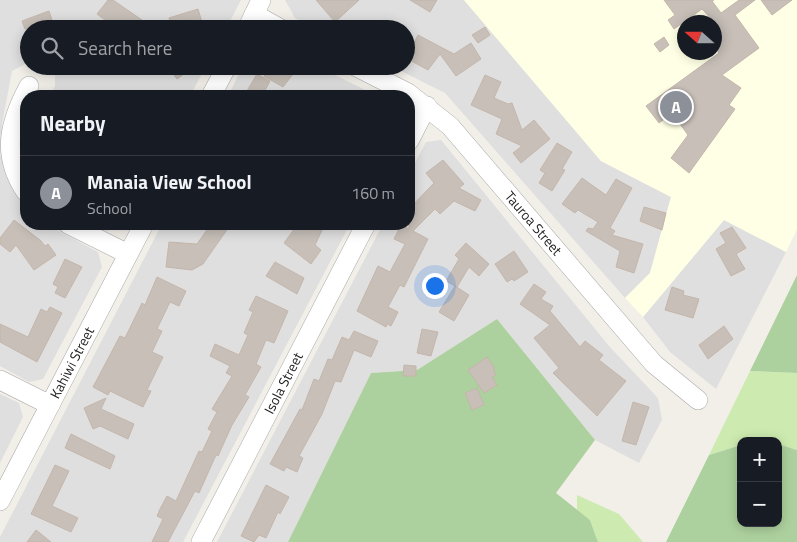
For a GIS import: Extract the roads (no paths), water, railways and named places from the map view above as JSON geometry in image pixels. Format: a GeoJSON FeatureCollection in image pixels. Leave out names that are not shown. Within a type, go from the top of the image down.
{"type":"FeatureCollection","features":[{"type":"Feature","properties":{"kind":"street"},"geometry":{"type":"LineString","coordinates":[[254,14],[265,20]]}},
{"type":"Feature","properties":{"kind":"street"},"geometry":{"type":"LineString","coordinates":[[214,90],[222,75]]}},
{"type":"Feature","properties":{"kind":"street","name":"Tauroa Street"},"geometry":{"type":"LineString","coordinates":[[371,75],[400,90]]}},
{"type":"Feature","properties":{"kind":"street"},"geometry":{"type":"LineString","coordinates":[[27,90],[29,86]]}},
{"type":"Feature","properties":{"kind":"street","name":"Tauroa Street"},"geometry":{"type":"LineString","coordinates":[[415,98],[450,126],[654,364],[698,400]]}},
{"type":"Feature","properties":{"kind":"street"},"geometry":{"type":"LineString","coordinates":[[20,102],[16,109],[10,140],[14,168],[20,180]]}},
{"type":"Feature","properties":{"kind":"street"},"geometry":{"type":"LineString","coordinates":[[415,129],[427,106]]}},
{"type":"Feature","properties":{"kind":"street"},"geometry":{"type":"LineString","coordinates":[[80,230],[128,254]]}},
{"type":"Feature","properties":{"kind":"street","name":"Kahiwi Street"},"geometry":{"type":"LineString","coordinates":[[0,502],[141,230]]}},
{"type":"Feature","properties":{"kind":"street","name":"Isola Street"},"geometry":{"type":"LineString","coordinates":[[201,542],[363,230]]}},
{"type":"Feature","properties":{"kind":"street"},"geometry":{"type":"LineString","coordinates":[[0,380],[50,405]]}},
{"type":"Feature","properties":{"kind":"place","name":"Manaia View School"},"geometry":{"type":"Point","coordinates":[676,107]}}]}
